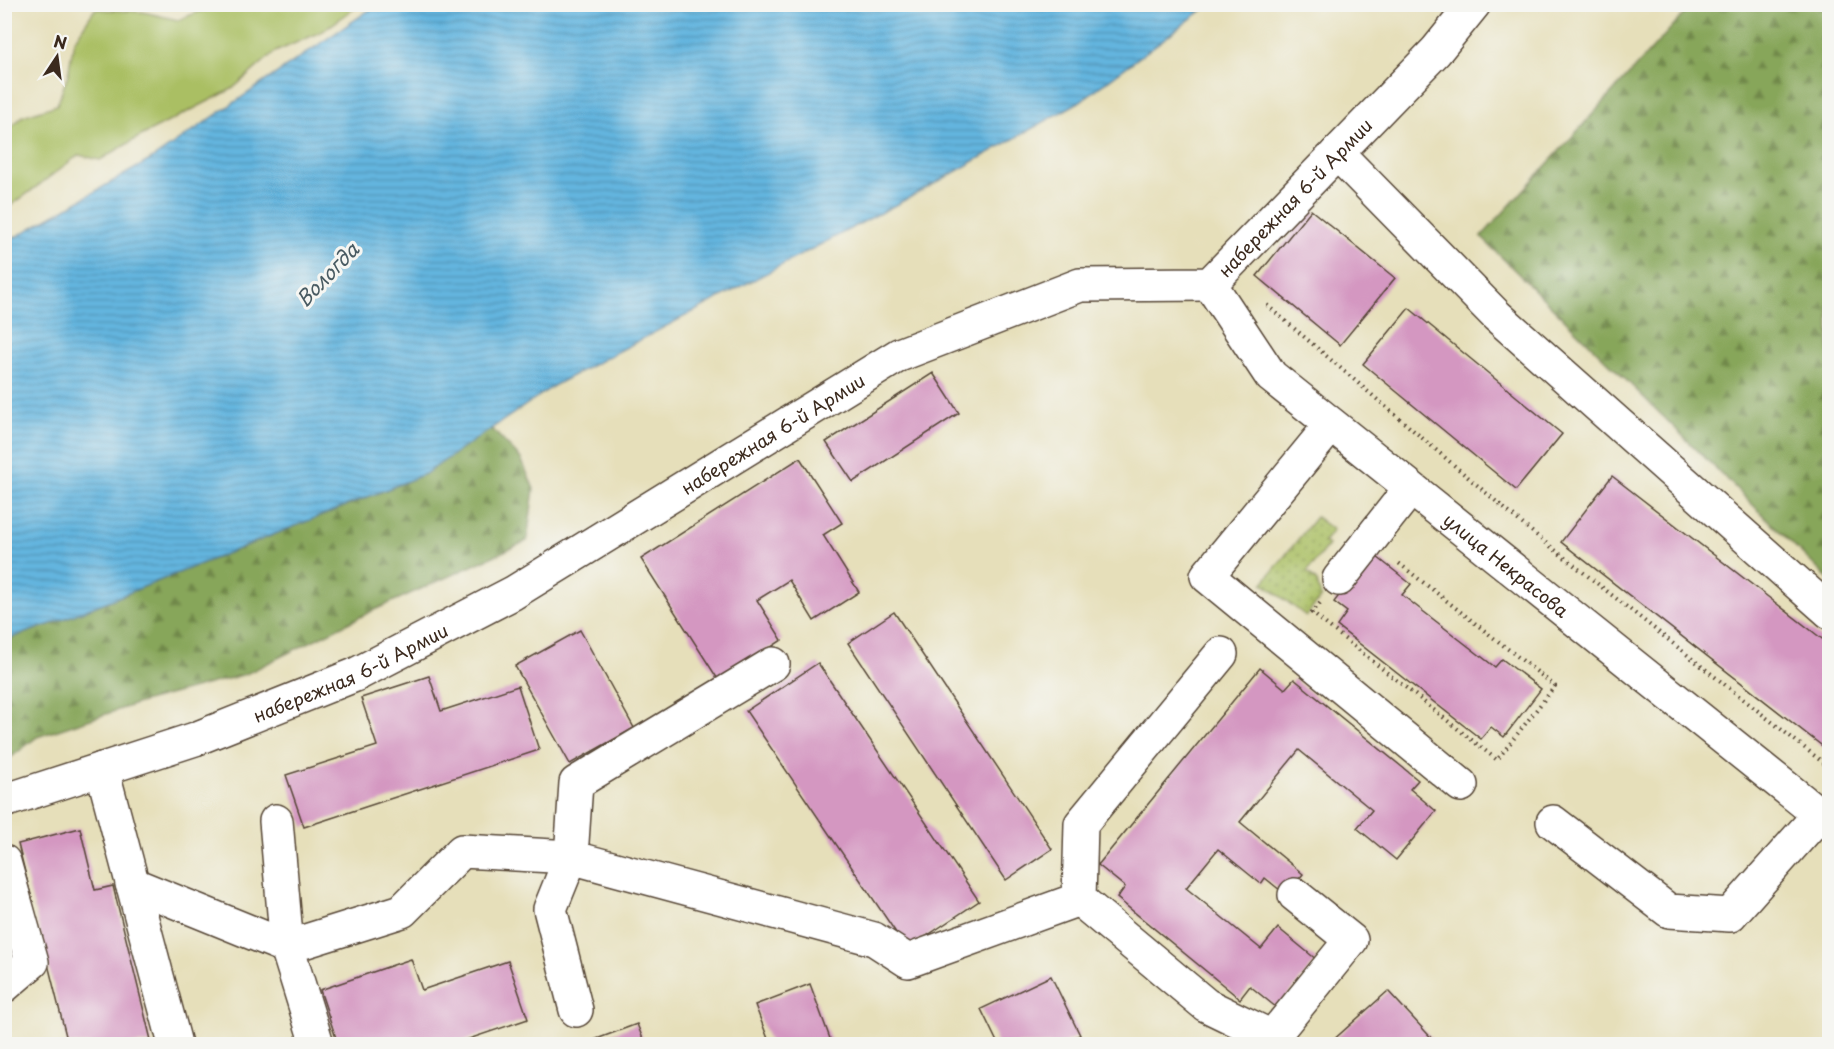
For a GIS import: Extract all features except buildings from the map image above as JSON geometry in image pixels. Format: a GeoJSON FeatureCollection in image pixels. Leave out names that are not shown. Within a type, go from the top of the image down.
{"type":"FeatureCollection","features":[{"type":"Feature","properties":{"kind":"street","name":"набережная 6-й Армии"},"geometry":{"type":"LineString","coordinates":[[4,801],[195,739],[355,675],[513,593],[898,355],[1080,285],[1217,276],[1436,51],[1474,4]]}},
{"type":"Feature","properties":{"kind":"street"},"geometry":{"type":"LineString","coordinates":[[1337,153],[1497,316],[1830,612]]}},
{"type":"Feature","properties":{"kind":"street","name":"улица Некрасова"},"geometry":{"type":"LineString","coordinates":[[1217,276],[1271,376],[1824,819]]}},
{"type":"Feature","properties":{"kind":"street"},"geometry":{"type":"LineString","coordinates":[[1331,425],[1207,576],[1461,785]]}},
{"type":"Feature","properties":{"kind":"street"},"geometry":{"type":"LineString","coordinates":[[1340,579],[1410,489]]}},
{"type":"Feature","properties":{"kind":"street"},"geometry":{"type":"LineString","coordinates":[[1079,899],[1081,824],[1221,654]]}},
{"type":"Feature","properties":{"kind":"street"},"geometry":{"type":"LineString","coordinates":[[576,1010],[550,909],[571,857],[576,783],[773,664]]}},
{"type":"Feature","properties":{"kind":"street"},"geometry":{"type":"LineString","coordinates":[[102,769],[175,1044]]}},
{"type":"Feature","properties":{"kind":"street"},"geometry":{"type":"LineString","coordinates":[[1553,822],[1669,911],[1730,915],[1824,819]]}},
{"type":"Feature","properties":{"kind":"street"},"geometry":{"type":"LineString","coordinates":[[276,821],[287,948],[317,1044]]}},
{"type":"Feature","properties":{"kind":"street"},"geometry":{"type":"LineString","coordinates":[[132,884],[287,948],[402,911],[462,851],[571,857],[874,939],[908,961],[1079,899]]}},
{"type":"Feature","properties":{"kind":"street"},"geometry":{"type":"LineString","coordinates":[[4,862],[32,962],[4,986]]}},
{"type":"Feature","properties":{"kind":"street"},"geometry":{"type":"LineString","coordinates":[[1079,899],[1206,1005],[1272,1037],[1351,940],[1295,895]]}},
{"type":"Feature","properties":{"kind":"path"},"geometry":{"type":"LineString","coordinates":[[1217,276],[1526,527],[1830,768]]}},
{"type":"Feature","properties":{"kind":"path"},"geometry":{"type":"LineString","coordinates":[[1340,579],[1312,613],[1497,760],[1555,686],[1370,540]]}},
{"type":"Feature","properties":{"kind":"green space"},"geometry":{"type":"Polygon","coordinates":[[[226,5],[359,5],[323,31],[275,52],[232,89],[100,160],[79,155],[5,209],[5,133],[23,116],[57,105],[68,75],[74,41],[95,9],[143,12],[178,20],[206,9],[226,5]]]}},
{"type":"Feature","properties":{"kind":"green space"},"geometry":{"type":"Polygon","coordinates":[[[1692,5],[1829,5],[1829,580],[1481,237],[1692,5]]]}},
{"type":"Feature","properties":{"kind":"green space"},"geometry":{"type":"Polygon","coordinates":[[[491,428],[521,459],[534,489],[527,541],[372,611],[246,674],[139,703],[37,737],[5,762],[5,640],[51,624],[425,474],[491,428]]]}},
{"type":"Feature","properties":{"kind":"green space"},"geometry":{"type":"Polygon","coordinates":[[[1316,517],[1333,530],[1324,542],[1328,545],[1307,572],[1317,582],[1321,597],[1306,616],[1263,583],[1316,517]]]}},
{"type":"Feature","properties":{"kind":"water","name":"Вологда"},"geometry":{"type":"Polygon","coordinates":[[[378,4],[1209,5],[1079,102],[916,194],[555,385],[425,474],[51,624],[5,640],[5,243],[150,160],[378,4]]]}}]}
